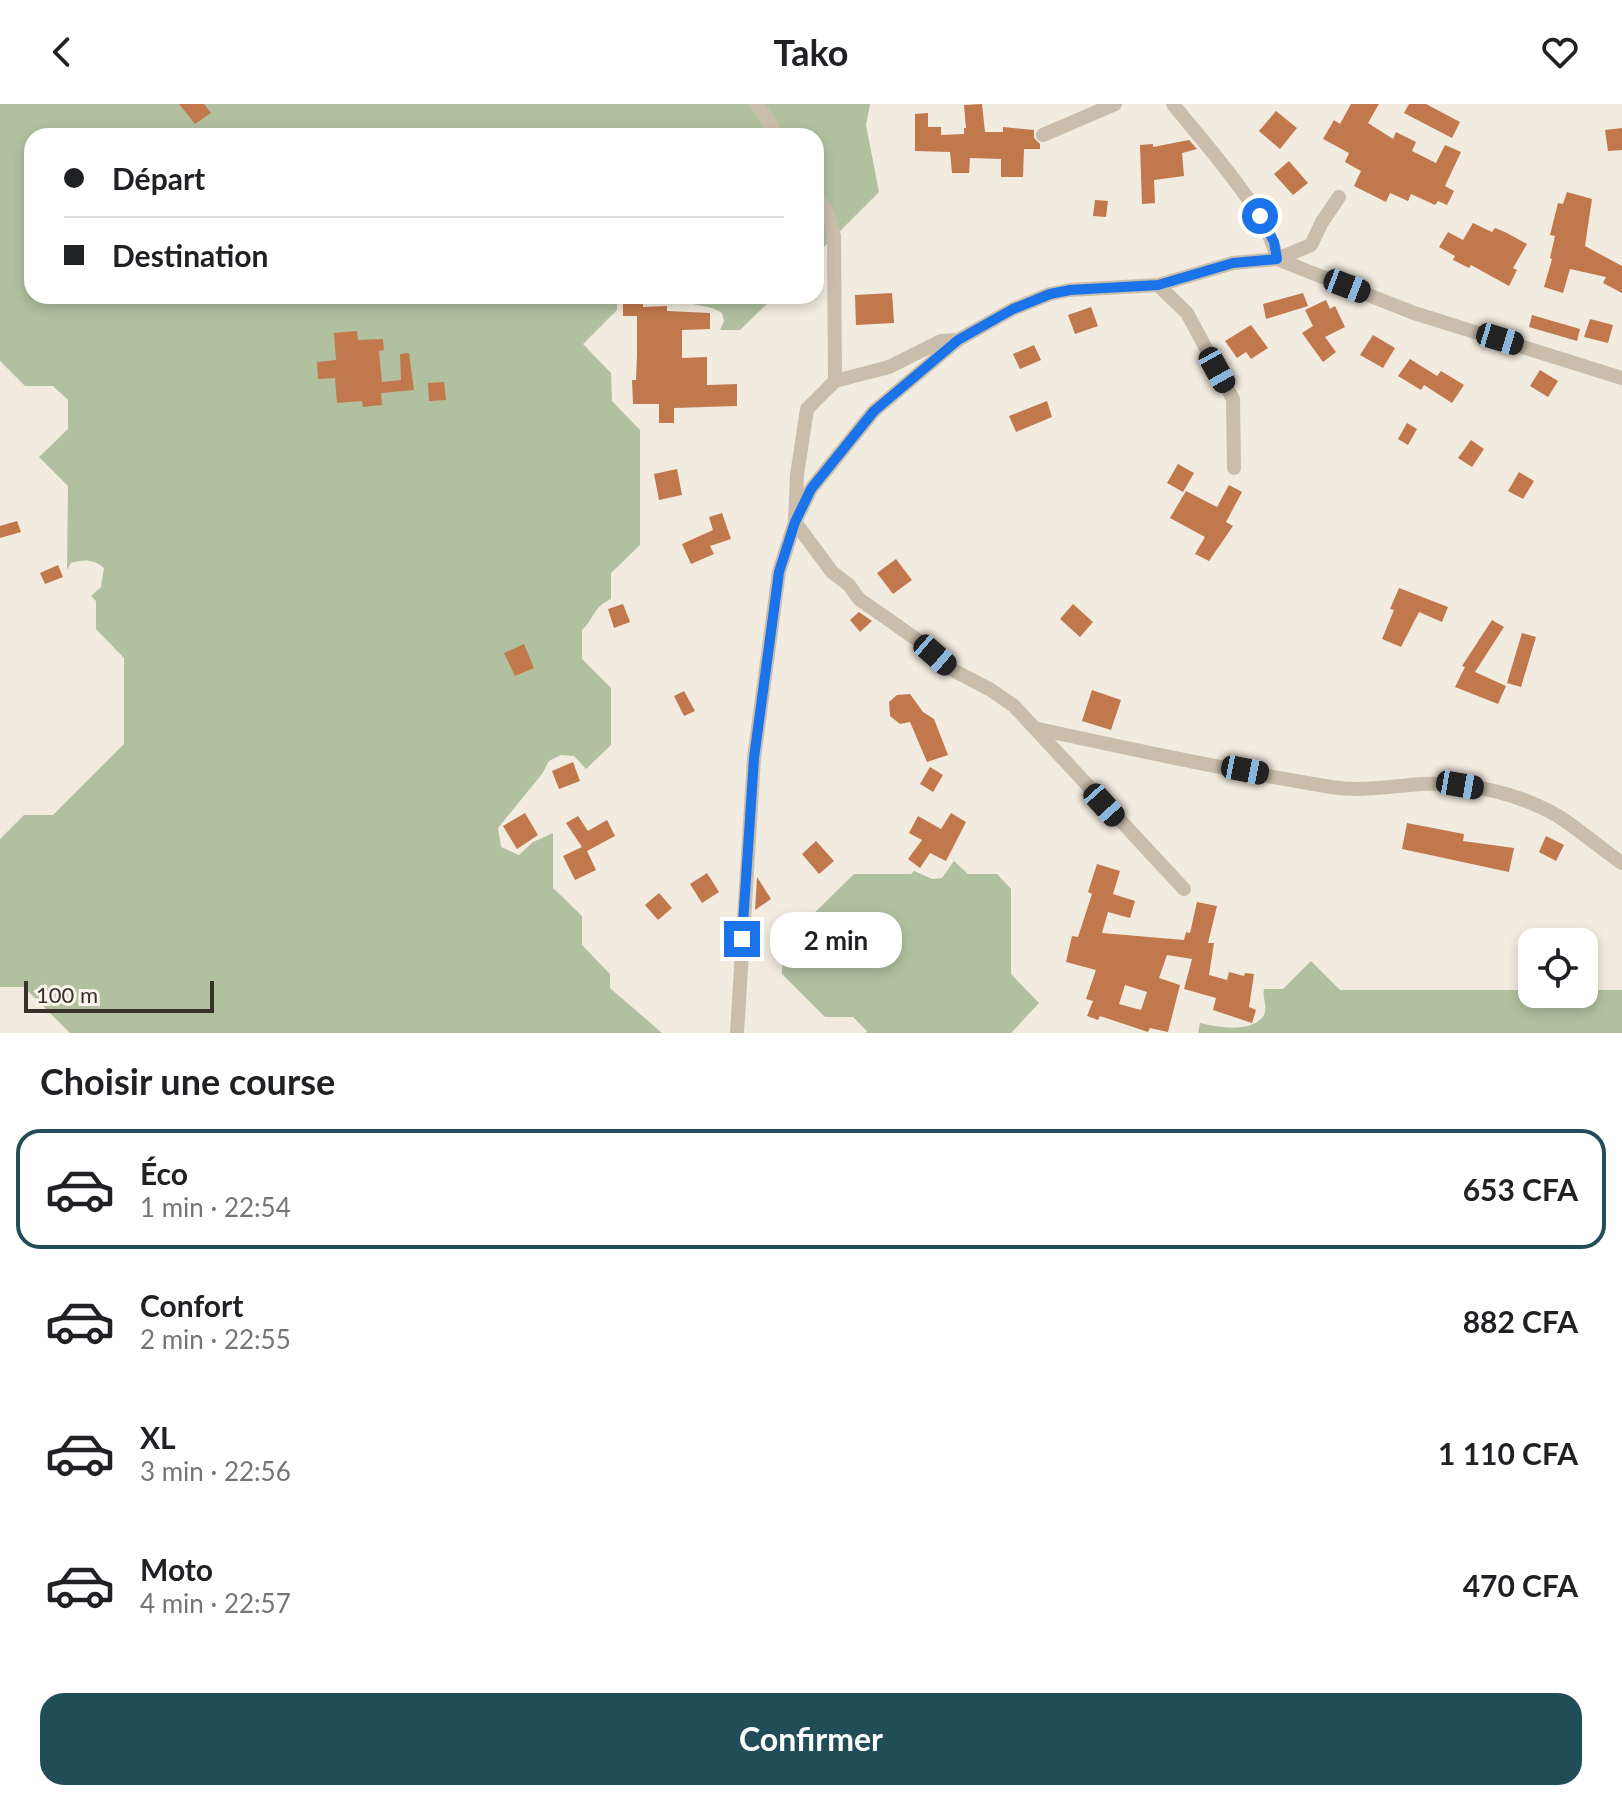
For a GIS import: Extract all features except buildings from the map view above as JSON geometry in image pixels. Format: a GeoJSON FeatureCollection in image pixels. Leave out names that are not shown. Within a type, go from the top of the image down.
{"type":"FeatureCollection","features":[{"type":"Feature","properties":{"kind":"street"},"geometry":{"type":"LineString","coordinates":[[757,104],[773,128]]}},
{"type":"Feature","properties":{"kind":"street"},"geometry":{"type":"LineString","coordinates":[[1043,135],[1115,104]]}},
{"type":"Feature","properties":{"kind":"street"},"geometry":{"type":"LineString","coordinates":[[1173,104],[1260,216],[1274,242],[1277,259]]}},
{"type":"Feature","properties":{"kind":"street"},"geometry":{"type":"LineString","coordinates":[[737,1033],[754,758],[779,572],[795,522],[811,489],[864,422],[958,340],[1013,309],[1050,294],[1070,290],[1158,285],[1233,263],[1277,259],[1311,245],[1339,197]]}},
{"type":"Feature","properties":{"kind":"street"},"geometry":{"type":"LineString","coordinates":[[824,208],[834,236],[835,381]]}},
{"type":"Feature","properties":{"kind":"street"},"geometry":{"type":"LineString","coordinates":[[1277,259],[1414,313],[1622,378]]}},
{"type":"Feature","properties":{"kind":"street"},"geometry":{"type":"LineString","coordinates":[[1158,285],[1187,313],[1233,399],[1234,468]]}},
{"type":"Feature","properties":{"kind":"street"},"geometry":{"type":"LineString","coordinates":[[958,340],[941,341],[889,367],[835,381],[807,409],[797,475],[795,522],[832,572],[849,585],[859,599],[919,641],[951,669],[1014,706],[1184,889]]}},
{"type":"Feature","properties":{"kind":"street"},"geometry":{"type":"LineString","coordinates":[[1038,729],[1151,754],[1335,788],[1378,789],[1424,784],[1460,785],[1487,790],[1515,797],[1556,815],[1622,863]]}},
{"type":"Feature","properties":{"kind":"green space"},"geometry":{"type":"Polygon","coordinates":[[[0,104],[870,104],[866,125],[879,192],[824,247],[824,128],[24,128],[24,304],[617,304],[617,310],[583,344],[611,373],[612,401],[640,430],[640,545],[611,573],[611,599],[601,606],[582,630],[582,659],[611,688],[611,745],[586,769],[574,756],[561,755],[549,761],[498,828],[501,847],[519,855],[533,842],[553,833],[553,888],[582,916],[582,945],[610,974],[610,988],[662,1033],[70,1033],[24,987],[0,987],[0,839],[24,815],[53,815],[124,744],[124,658],[96,629],[96,601],[91,596],[101,587],[104,568],[84,560],[71,563],[67,570],[68,486],[39,457],[68,429],[68,400],[53,386],[25,386],[0,361],[0,104]]]}},
{"type":"Feature","properties":{"kind":"green space"},"geometry":{"type":"Polygon","coordinates":[[[696,304],[767,304],[740,330],[720,330],[724,321],[722,313],[696,304]]]}},
{"type":"Feature","properties":{"kind":"green space"},"geometry":{"type":"Polygon","coordinates":[[[954,861],[968,874],[997,874],[1011,889],[1011,974],[1039,1003],[1011,1033],[866,1033],[853,1017],[825,1017],[782,974],[782,945],[854,874],[911,874],[914,871],[932,879],[942,878],[954,861]]]}},
{"type":"Feature","properties":{"kind":"green space"},"geometry":{"type":"Polygon","coordinates":[[[1311,961],[1340,990],[1518,990],[1518,1008],[1598,1008],[1598,990],[1622,990],[1622,1033],[1198,1033],[1200,1023],[1236,1028],[1252,1025],[1265,1012],[1264,989],[1283,989],[1311,961]]]}},
{"type":"Feature","properties":{"kind":"route"},"geometry":{"type":"LineString","coordinates":[[742,939],[754,758],[779,572],[795,522],[811,489],[874,411],[958,340],[1013,309],[1050,294],[1158,285],[1233,263],[1277,259],[1274,242],[1260,216]]}}]}
